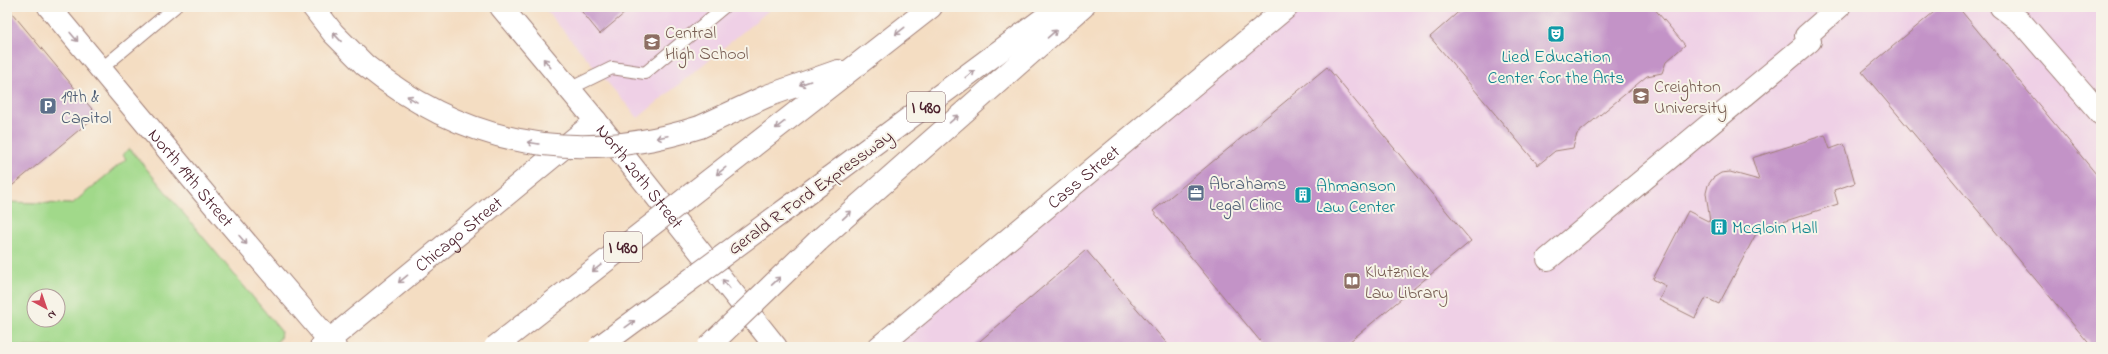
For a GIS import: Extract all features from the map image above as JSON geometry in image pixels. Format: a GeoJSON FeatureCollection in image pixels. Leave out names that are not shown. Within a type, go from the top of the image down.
{"type":"FeatureCollection","features":[{"type":"Feature","properties":{"kind":"main road","name":"North 19th Street"},"geometry":{"type":"LineString","coordinates":[[49,7],[329,345]]}},
{"type":"Feature","properties":{"kind":"main road"},"geometry":{"type":"LineString","coordinates":[[313,7],[349,50],[376,74],[398,90],[447,117],[514,140],[538,144],[573,146],[630,143],[674,135],[731,114],[767,96],[855,66]]}},
{"type":"Feature","properties":{"kind":"main road","name":"North 20th Street"},"geometry":{"type":"LineString","coordinates":[[501,7],[596,121],[776,347]]}},
{"type":"Feature","properties":{"kind":"main road","name":"I 480"},"geometry":{"type":"LineString","coordinates":[[495,347],[931,7]]}},
{"type":"Feature","properties":{"kind":"main road","name":"Gerald R Ford Expressway"},"geometry":{"type":"LineString","coordinates":[[598,347],[792,206],[1059,7]]}},
{"type":"Feature","properties":{"kind":"main road"},"geometry":{"type":"LineString","coordinates":[[708,347],[818,241],[1083,7]]}},
{"type":"Feature","properties":{"kind":"main road","name":"Cass Street"},"geometry":{"type":"LineString","coordinates":[[879,347],[1287,7]]}},
{"type":"Feature","properties":{"kind":"main road"},"geometry":{"type":"LineString","coordinates":[[1548,259],[1810,41],[1806,36],[1839,7]]}},
{"type":"Feature","properties":{"kind":"main road"},"geometry":{"type":"LineString","coordinates":[[2001,7],[2017,14],[2101,114]]}},
{"type":"Feature","properties":{"kind":"main road","name":"Chicago Street"},"geometry":{"type":"LineString","coordinates":[[329,345],[596,121]]}},
{"type":"Feature","properties":{"kind":"lane"},"geometry":{"type":"LineString","coordinates":[[100,69],[175,7]]}},
{"type":"Feature","properties":{"kind":"lane"},"geometry":{"type":"LineString","coordinates":[[569,89],[612,68],[645,73],[724,7]]}},
{"type":"Feature","properties":{"kind":"shaded area","name":"Central High School"},"geometry":{"type":"Polygon","coordinates":[[[543,7],[773,7],[638,118],[543,7]]]}},
{"type":"Feature","properties":{"kind":"shaded area","name":"Creighton University"},"geometry":{"type":"Polygon","coordinates":[[[1287,7],[2101,7],[2101,347],[879,347],[1287,7]]]}},
{"type":"Feature","properties":{"kind":"green space"},"geometry":{"type":"Polygon","coordinates":[[[128,149],[131,150],[281,331],[280,339],[270,347],[7,347],[7,202],[72,204],[126,159],[123,155],[128,149]]]}},
{"type":"Feature","properties":{"kind":"building","name":"19th & Capitol"},"geometry":{"type":"Polygon","coordinates":[[[7,7],[97,115],[7,190],[7,7]]]}},
{"type":"Feature","properties":{"kind":"building"},"geometry":{"type":"Polygon","coordinates":[[[578,7],[632,7],[600,34],[578,7]]]}},
{"type":"Feature","properties":{"kind":"building"},"geometry":{"type":"Polygon","coordinates":[[[1464,7],[1653,7],[1685,45],[1666,62],[1662,73],[1647,76],[1577,134],[1573,148],[1555,151],[1538,165],[1430,37],[1464,7]]]}},
{"type":"Feature","properties":{"kind":"building"},"geometry":{"type":"Polygon","coordinates":[[[1940,7],[1958,7],[2101,180],[2101,347],[2092,347],[1862,72],[1940,7]]]}},
{"type":"Feature","properties":{"kind":"building","name":"Ahmanson Law Center"},"geometry":{"type":"Polygon","coordinates":[[[1327,67],[1471,241],[1343,347],[1265,347],[1153,211],[1327,67]]]}},
{"type":"Feature","properties":{"kind":"building","name":"McGloin Hall"},"geometry":{"type":"Polygon","coordinates":[[[1825,135],[1830,149],[1844,144],[1855,183],[1834,190],[1838,204],[1758,230],[1719,304],[1706,298],[1695,318],[1659,300],[1666,286],[1653,279],[1688,211],[1710,222],[1706,193],[1708,185],[1713,178],[1721,173],[1730,172],[1759,180],[1752,158],[1825,135]]]}},
{"type":"Feature","properties":{"kind":"building"},"geometry":{"type":"Polygon","coordinates":[[[1086,250],[1170,347],[973,347],[1086,250]]]}},
{"type":"Feature","properties":{"kind":"place","name":"Lied Education Center for the Arts"},"geometry":{"type":"Point","coordinates":[1556,34]}},
{"type":"Feature","properties":{"kind":"place","name":"Central High School"},"geometry":{"type":"Point","coordinates":[652,42]}},
{"type":"Feature","properties":{"kind":"place","name":"Creighton University"},"geometry":{"type":"Point","coordinates":[1641,96]}},
{"type":"Feature","properties":{"kind":"place","name":"19th & Capitol"},"geometry":{"type":"Point","coordinates":[48,106]}},
{"type":"Feature","properties":{"kind":"place","name":"Abrahams Legal Clinc"},"geometry":{"type":"Point","coordinates":[1196,193]}},
{"type":"Feature","properties":{"kind":"place","name":"Ahmanson Law Center"},"geometry":{"type":"Point","coordinates":[1303,195]}},
{"type":"Feature","properties":{"kind":"place","name":"McGloin Hall"},"geometry":{"type":"Point","coordinates":[1719,227]}},
{"type":"Feature","properties":{"kind":"place","name":"Klutznick Law Library"},"geometry":{"type":"Point","coordinates":[1352,281]}}]}
